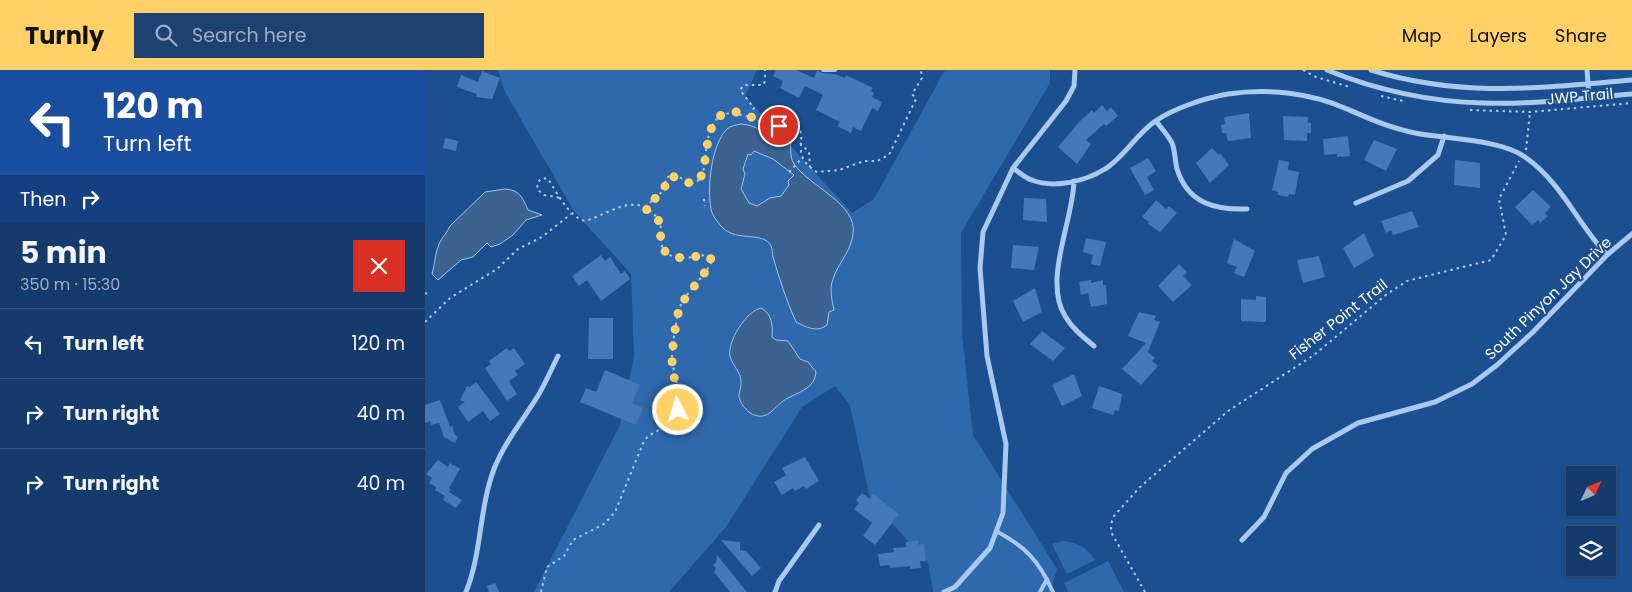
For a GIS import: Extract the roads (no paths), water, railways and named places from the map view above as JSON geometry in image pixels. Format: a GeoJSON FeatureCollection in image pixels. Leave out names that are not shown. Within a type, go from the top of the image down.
{"type":"FeatureCollection","features":[{"type":"Feature","properties":{"kind":"street"},"geometry":{"type":"LineString","coordinates":[[944,592],[955,587],[990,548],[1003,513],[1006,444],[987,356],[980,268],[983,232],[1013,168],[1066,101],[1074,86],[1075,70]]}},
{"type":"Feature","properties":{"kind":"street"},"geometry":{"type":"LineString","coordinates":[[1327,70],[1387,89],[1474,102],[1528,102],[1632,94]]}},
{"type":"Feature","properties":{"kind":"street"},"geometry":{"type":"LineString","coordinates":[[1371,70],[1433,84],[1483,90],[1632,80]]}},
{"type":"Feature","properties":{"kind":"street"},"geometry":{"type":"LineString","coordinates":[[1587,70],[1589,97]]}},
{"type":"Feature","properties":{"kind":"street"},"geometry":{"type":"LineString","coordinates":[[1013,168],[1032,180],[1058,183],[1084,179],[1106,168],[1137,136],[1156,121],[1187,106],[1228,94],[1274,92],[1308,96],[1346,108],[1376,123],[1415,133],[1444,136],[1491,145],[1523,155],[1556,184],[1581,224],[1607,255]]}},
{"type":"Feature","properties":{"kind":"street"},"geometry":{"type":"LineString","coordinates":[[1156,121],[1172,143],[1177,170],[1183,183],[1195,196],[1207,204],[1222,210],[1247,209]]}},
{"type":"Feature","properties":{"kind":"street"},"geometry":{"type":"LineString","coordinates":[[1357,203],[1408,181],[1438,155],[1444,136]]}},
{"type":"Feature","properties":{"kind":"street"},"geometry":{"type":"LineString","coordinates":[[1073,181],[1073,200],[1057,270],[1058,294],[1064,314],[1074,328],[1094,346]]}},
{"type":"Feature","properties":{"kind":"street","name":"South Pinyon Jay Drive"},"geometry":{"type":"LineString","coordinates":[[1242,540],[1264,518],[1286,473],[1312,449],[1358,423],[1435,402],[1472,384],[1497,365],[1533,332],[1607,255],[1632,234]]}},
{"type":"Feature","properties":{"kind":"street"},"geometry":{"type":"LineString","coordinates":[[466,592],[478,549],[483,506],[494,469],[511,434],[539,393],[558,356]]}},
{"type":"Feature","properties":{"kind":"street"},"geometry":{"type":"LineString","coordinates":[[775,592],[779,581],[819,525]]}},
{"type":"Feature","properties":{"kind":"lane"},"geometry":{"type":"LineString","coordinates":[[823,70],[835,70]]}},
{"type":"Feature","properties":{"kind":"lane"},"geometry":{"type":"LineString","coordinates":[[996,531],[1014,541],[1031,554],[1053,592]]}},
{"type":"Feature","properties":{"kind":"lane"},"geometry":{"type":"LineString","coordinates":[[1040,592],[1047,579]]}}]}
